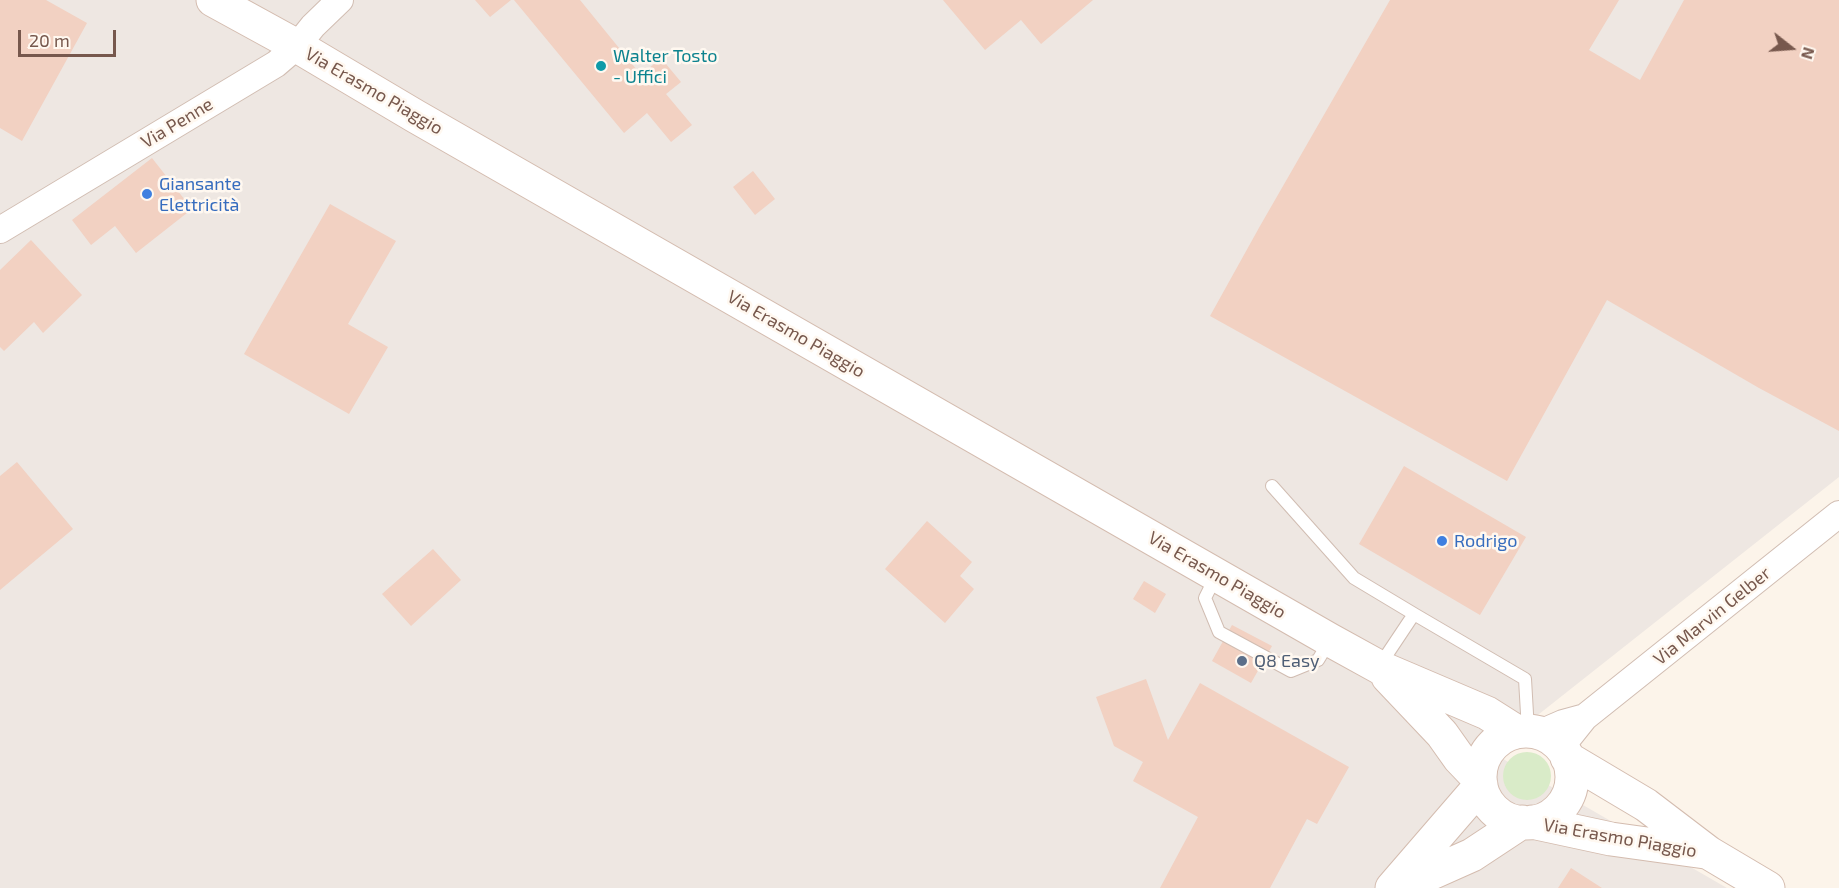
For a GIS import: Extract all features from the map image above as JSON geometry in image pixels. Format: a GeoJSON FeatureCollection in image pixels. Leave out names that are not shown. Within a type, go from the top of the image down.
{"type":"FeatureCollection","features":[{"type":"Feature","properties":{"kind":"street","name":"Via Erasmo Piaggio"},"geometry":{"type":"LineString","coordinates":[[213,0],[297,46],[415,116],[1330,640],[1379,667],[1487,713],[1543,740],[1646,806],[1709,853],[1768,888]]}},
{"type":"Feature","properties":{"kind":"street","name":"Via Penne"},"geometry":{"type":"LineString","coordinates":[[5,221],[276,64],[297,46],[312,26],[340,0]]}},
{"type":"Feature","properties":{"kind":"street","name":"Via Marvin Gelber"},"geometry":{"type":"LineString","coordinates":[[1543,740],[1585,717],[1839,514]]}},
{"type":"Feature","properties":{"kind":"street","name":"Via Erasmo Piaggio"},"geometry":{"type":"LineString","coordinates":[[1379,667],[1442,734],[1480,782]]}},
{"type":"Feature","properties":{"kind":"street"},"geometry":{"type":"LineString","coordinates":[[1406,888],[1427,875],[1472,855],[1527,822],[1554,813],[1562,804],[1568,794],[1571,770],[1543,740],[1505,736],[1494,743],[1481,766],[1480,782],[1483,795],[1495,811],[1503,817],[1527,822]]}},
{"type":"Feature","properties":{"kind":"street"},"geometry":{"type":"LineString","coordinates":[[1392,888],[1480,782]]}},
{"type":"Feature","properties":{"kind":"street","name":"Via Erasmo Piaggio"},"geometry":{"type":"LineString","coordinates":[[1527,822],[1611,839],[1709,853]]}},
{"type":"Feature","properties":{"kind":"lane"},"geometry":{"type":"LineString","coordinates":[[1272,486],[1354,578],[1525,678],[1543,740]]}},
{"type":"Feature","properties":{"kind":"lane"},"geometry":{"type":"LineString","coordinates":[[1217,575],[1205,598],[1219,632],[1291,671],[1318,660],[1330,640]]}},
{"type":"Feature","properties":{"kind":"lane"},"geometry":{"type":"LineString","coordinates":[[1379,667],[1414,614]]}},
{"type":"Feature","properties":{"kind":"shaded area"},"geometry":{"type":"Polygon","coordinates":[[[0,0],[1839,0],[1839,477],[1491,752],[1727,888],[0,888],[0,0]]]}},
{"type":"Feature","properties":{"kind":"green space"},"geometry":{"type":"Polygon","coordinates":[[[1527,752],[1544,759],[1551,776],[1544,793],[1527,800],[1510,793],[1503,776],[1510,759],[1527,752]]]}},
{"type":"Feature","properties":{"kind":"building"},"geometry":{"type":"Polygon","coordinates":[[[0,0],[46,0],[87,23],[22,141],[0,128],[0,0]]]}},
{"type":"Feature","properties":{"kind":"building"},"geometry":{"type":"Polygon","coordinates":[[[475,0],[511,0],[490,17],[475,0]]]}},
{"type":"Feature","properties":{"kind":"building","name":"Walter Tosto - Uffici"},"geometry":{"type":"Polygon","coordinates":[[[514,0],[580,0],[641,75],[661,58],[681,82],[666,94],[692,125],[671,142],[647,113],[624,133],[514,0]]]}},
{"type":"Feature","properties":{"kind":"building"},"geometry":{"type":"Polygon","coordinates":[[[943,0],[1093,0],[1041,44],[1021,20],[985,50],[943,0]]]}},
{"type":"Feature","properties":{"kind":"building"},"geometry":{"type":"Polygon","coordinates":[[[1390,0],[1619,0],[1589,50],[1640,80],[1684,0],[1839,0],[1839,431],[1759,388],[1607,300],[1507,481],[1210,316],[1390,0]]]}},
{"type":"Feature","properties":{"kind":"building"},"geometry":{"type":"Polygon","coordinates":[[[152,158],[192,209],[136,253],[115,226],[91,245],[72,220],[152,158]]]}},
{"type":"Feature","properties":{"kind":"building"},"geometry":{"type":"Polygon","coordinates":[[[753,171],[775,199],[755,215],[733,187],[753,171]]]}},
{"type":"Feature","properties":{"kind":"building"},"geometry":{"type":"Polygon","coordinates":[[[330,204],[396,241],[348,324],[388,347],[349,414],[244,354],[330,204]]]}},
{"type":"Feature","properties":{"kind":"building"},"geometry":{"type":"Polygon","coordinates":[[[31,240],[82,295],[43,333],[34,322],[4,351],[0,347],[0,270],[31,240]]]}},
{"type":"Feature","properties":{"kind":"building"},"geometry":{"type":"Polygon","coordinates":[[[17,462],[73,529],[0,590],[0,476],[17,462]]]}},
{"type":"Feature","properties":{"kind":"building","name":"Rodrigo"},"geometry":{"type":"Polygon","coordinates":[[[1404,466],[1526,537],[1480,615],[1359,544],[1404,466]]]}},
{"type":"Feature","properties":{"kind":"building"},"geometry":{"type":"Polygon","coordinates":[[[927,521],[972,562],[960,576],[974,589],[945,623],[885,569],[927,521]]]}},
{"type":"Feature","properties":{"kind":"building"},"geometry":{"type":"Polygon","coordinates":[[[433,549],[461,580],[411,626],[382,594],[433,549]]]}},
{"type":"Feature","properties":{"kind":"building"},"geometry":{"type":"Polygon","coordinates":[[[1144,581],[1166,594],[1155,613],[1133,599],[1144,581]]]}},
{"type":"Feature","properties":{"kind":"building"},"geometry":{"type":"Polygon","coordinates":[[[1232,625],[1272,646],[1251,683],[1212,661],[1232,625]]]}},
{"type":"Feature","properties":{"kind":"building"},"geometry":{"type":"Polygon","coordinates":[[[1146,679],[1168,740],[1200,683],[1349,767],[1317,824],[1307,819],[1270,888],[1160,888],[1198,817],[1133,781],[1143,762],[1114,746],[1096,697],[1146,679]]]}},
{"type":"Feature","properties":{"kind":"building"},"geometry":{"type":"Polygon","coordinates":[[[1571,868],[1602,888],[1558,888],[1571,868]]]}},
{"type":"Feature","properties":{"kind":"place","name":"Walter Tosto - Uffici"},"geometry":{"type":"Point","coordinates":[601,66]}},
{"type":"Feature","properties":{"kind":"place","name":"Giansante Elettricità"},"geometry":{"type":"Point","coordinates":[147,194]}},
{"type":"Feature","properties":{"kind":"place","name":"Rodrigo"},"geometry":{"type":"Point","coordinates":[1442,541]}},
{"type":"Feature","properties":{"kind":"place","name":"Q8 Easy"},"geometry":{"type":"Point","coordinates":[1242,661]}}]}
